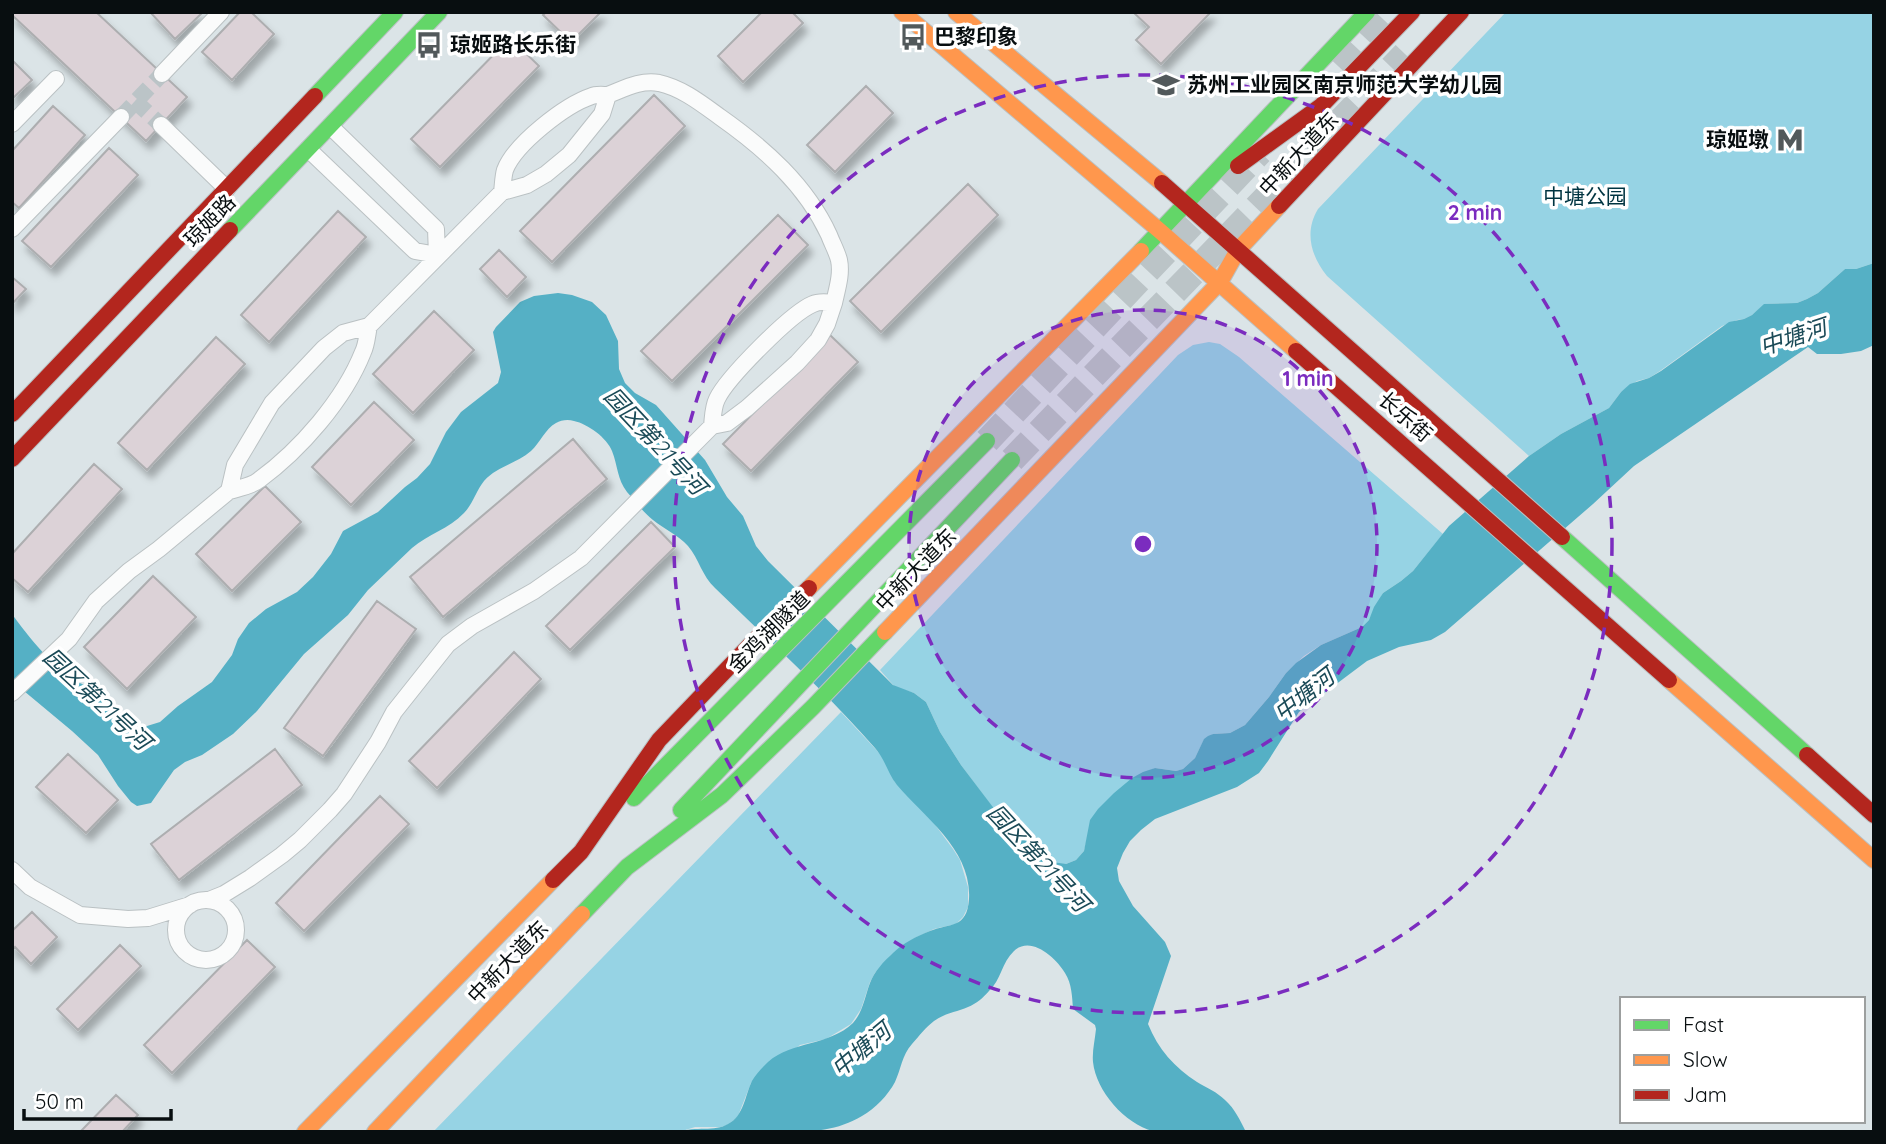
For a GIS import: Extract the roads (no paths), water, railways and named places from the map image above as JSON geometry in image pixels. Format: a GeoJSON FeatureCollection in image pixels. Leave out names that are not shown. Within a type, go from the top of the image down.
{"type":"FeatureCollection","features":[{"type":"Feature","properties":{"kind":"main road","name":"琼姬路"},"geometry":{"type":"LineString","coordinates":[[12,414],[395,12]]}},
{"type":"Feature","properties":{"kind":"main road","name":"琼姬路"},"geometry":{"type":"LineString","coordinates":[[12,459],[439,12]]}},
{"type":"Feature","properties":{"kind":"main road","name":"长乐街"},"geometry":{"type":"LineString","coordinates":[[902,12],[1220,282],[1874,860]]}},
{"type":"Feature","properties":{"kind":"main road","name":"长乐街"},"geometry":{"type":"LineString","coordinates":[[956,12],[1186,203],[1874,815]]}},
{"type":"Feature","properties":{"kind":"main road","name":"中新大道东"},"geometry":{"type":"LineString","coordinates":[[305,1132],[581,852],[659,740],[1160,231],[1367,12]]}},
{"type":"Feature","properties":{"kind":"main road"},"geometry":{"type":"LineString","coordinates":[[1186,203],[1321,106],[1412,12]]}},
{"type":"Feature","properties":{"kind":"main road","name":"中新大道东"},"geometry":{"type":"LineString","coordinates":[[375,1132],[627,867],[722,795],[877,641],[1220,282],[1238,250],[1461,12]]}},
{"type":"Feature","properties":{"kind":"main road","name":"金鸡湖隧道"},"geometry":{"type":"LineString","coordinates":[[581,852],[987,441]]}},
{"type":"Feature","properties":{"kind":"main road"},"geometry":{"type":"LineString","coordinates":[[627,867],[1012,460]]}},
{"type":"Feature","properties":{"kind":"street"},"geometry":{"type":"LineString","coordinates":[[162,74],[221,12]]}},
{"type":"Feature","properties":{"kind":"street"},"geometry":{"type":"LineString","coordinates":[[12,124],[56,79]]}},
{"type":"Feature","properties":{"kind":"street"},"geometry":{"type":"LineString","coordinates":[[12,870],[30,887],[80,915],[128,919],[148,918],[209,900],[250,878],[300,840],[344,794],[394,712],[448,644],[472,625],[534,592],[581,558],[712,426],[727,423],[797,363],[818,340],[827,324],[838,285],[839,260],[818,213],[796,182],[736,127],[700,102],[667,86],[643,82],[631,84],[608,95],[593,95],[551,119],[514,155],[505,170],[502,192]]}},
{"type":"Feature","properties":{"kind":"street"},"geometry":{"type":"LineString","coordinates":[[229,491],[235,465],[272,403],[324,348],[343,333],[369,326],[502,192],[527,185],[569,156],[602,114],[608,95]]}},
{"type":"Feature","properties":{"kind":"street"},"geometry":{"type":"LineString","coordinates":[[12,229],[121,117]]}},
{"type":"Feature","properties":{"kind":"street"},"geometry":{"type":"LineString","coordinates":[[161,125],[227,189]]}},
{"type":"Feature","properties":{"kind":"street"},"geometry":{"type":"LineString","coordinates":[[330,126],[436,229],[438,255]]}},
{"type":"Feature","properties":{"kind":"street"},"geometry":{"type":"LineString","coordinates":[[309,149],[415,251],[438,255]]}},
{"type":"Feature","properties":{"kind":"street"},"geometry":{"type":"LineString","coordinates":[[712,426],[713,408],[717,398],[765,343],[805,308],[816,302],[834,303]]}},
{"type":"Feature","properties":{"kind":"street"},"geometry":{"type":"LineString","coordinates":[[12,693],[69,639],[96,601],[120,578],[202,516],[229,491],[258,482],[285,459],[339,397],[365,350],[369,326]]}},
{"type":"Feature","properties":{"kind":"street"},"geometry":{"type":"LineString","coordinates":[[190,905],[183,911],[176,929],[182,948],[198,959],[218,958],[232,944],[236,925],[227,908],[209,900]]}},
{"type":"Feature","properties":{"kind":"water"},"geometry":{"type":"Polygon","coordinates":[[[1874,263],[1874,345],[1861,351],[1841,354],[1817,354],[1808,347],[1634,466],[1445,632],[1431,640],[1399,647],[1367,661],[1299,712],[1259,773],[1237,787],[1155,819],[1130,841],[1117,868],[1119,881],[1133,906],[1165,942],[1171,956],[1148,1024],[1157,1042],[1174,1064],[1225,1100],[1246,1132],[1153,1131],[1123,1114],[1106,1095],[1095,1073],[1095,1025],[1073,1009],[1069,982],[1061,967],[1042,950],[1028,946],[1021,947],[1010,955],[993,987],[980,1000],[938,1018],[925,1029],[906,1053],[889,1092],[862,1116],[838,1127],[812,1131],[679,1132],[717,1128],[728,1124],[738,1116],[752,1081],[768,1062],[788,1050],[833,1036],[853,1023],[872,979],[890,956],[910,940],[956,923],[965,916],[969,899],[968,881],[955,850],[897,785],[875,748],[711,583],[688,546],[642,510],[624,487],[606,441],[585,425],[572,420],[556,423],[531,451],[489,476],[464,513],[412,548],[368,590],[348,615],[304,654],[257,711],[233,734],[174,770],[151,803],[137,806],[131,802],[98,755],[12,681],[12,614],[38,647],[61,670],[84,685],[95,687],[134,725],[147,726],[160,722],[212,682],[232,655],[238,639],[249,623],[266,609],[297,592],[313,577],[331,554],[343,531],[378,512],[430,464],[446,432],[461,412],[498,383],[501,372],[493,332],[520,302],[534,296],[558,293],[572,295],[592,302],[606,315],[618,341],[619,369],[625,383],[635,393],[656,405],[705,460],[727,497],[743,516],[756,546],[768,561],[893,685],[914,693],[926,702],[940,732],[961,765],[1008,827],[1052,862],[1066,864],[1076,860],[1084,851],[1090,820],[1114,793],[1143,772],[1155,768],[1176,771],[1183,769],[1195,758],[1208,736],[1230,733],[1245,725],[1296,663],[1321,645],[1362,627],[1369,620],[1383,593],[1413,571],[1449,526],[1529,456],[1561,434],[1609,408],[1630,384],[1661,371],[1729,322],[1752,315],[1764,304],[1797,303],[1807,299],[1818,293],[1845,269],[1856,269],[1874,263]]]}},
{"type":"Feature","properties":{"kind":"tunnel"},"geometry":{"type":"LineString","coordinates":[[1313,96],[1392,12]]}},
{"type":"Feature","properties":{"kind":"tunnel"},"geometry":{"type":"LineString","coordinates":[[1012,460],[1405,54]]}},
{"type":"Feature","properties":{"kind":"tunnel"},"geometry":{"type":"LineString","coordinates":[[121,117],[162,74]]}},
{"type":"Feature","properties":{"kind":"tunnel"},"geometry":{"type":"LineString","coordinates":[[135,101],[161,125]]}},
{"type":"Feature","properties":{"kind":"tunnel"},"geometry":{"type":"LineString","coordinates":[[987,441],[1260,152]]}},
{"type":"Feature","properties":{"kind":"place","name":"巴黎印象"},"geometry":{"type":"Point","coordinates":[913,37]}},
{"type":"Feature","properties":{"kind":"place","name":"琼姬路长乐街"},"geometry":{"type":"Point","coordinates":[429,45]}},
{"type":"Feature","properties":{"kind":"place","name":"苏州工业园区南京师范大学幼儿园"},"geometry":{"type":"Point","coordinates":[1166,85]}},
{"type":"Feature","properties":{"kind":"place","name":"琼姬墩"},"geometry":{"type":"Point","coordinates":[1790,140]}},
{"type":"Feature","properties":{"kind":"park label","name":"中塘公园"},"geometry":{"type":"Point","coordinates":[1585,197]}},
{"type":"Feature","properties":{"kind":"water label","name":"中塘河"},"geometry":{"type":"Point","coordinates":[1793,337]}},
{"type":"Feature","properties":{"kind":"water label","name":"园区第21号河"},"geometry":{"type":"Point","coordinates":[655,441]}},
{"type":"Feature","properties":{"kind":"water label","name":"中塘河"},"geometry":{"type":"Point","coordinates":[1304,695]}},
{"type":"Feature","properties":{"kind":"water label","name":"园区第21号河"},"geometry":{"type":"Point","coordinates":[97,699]}},
{"type":"Feature","properties":{"kind":"water label","name":"园区第21号河"},"geometry":{"type":"Point","coordinates":[1038,858]}},
{"type":"Feature","properties":{"kind":"water label","name":"中塘河"},"geometry":{"type":"Point","coordinates":[861,1050]}}]}
